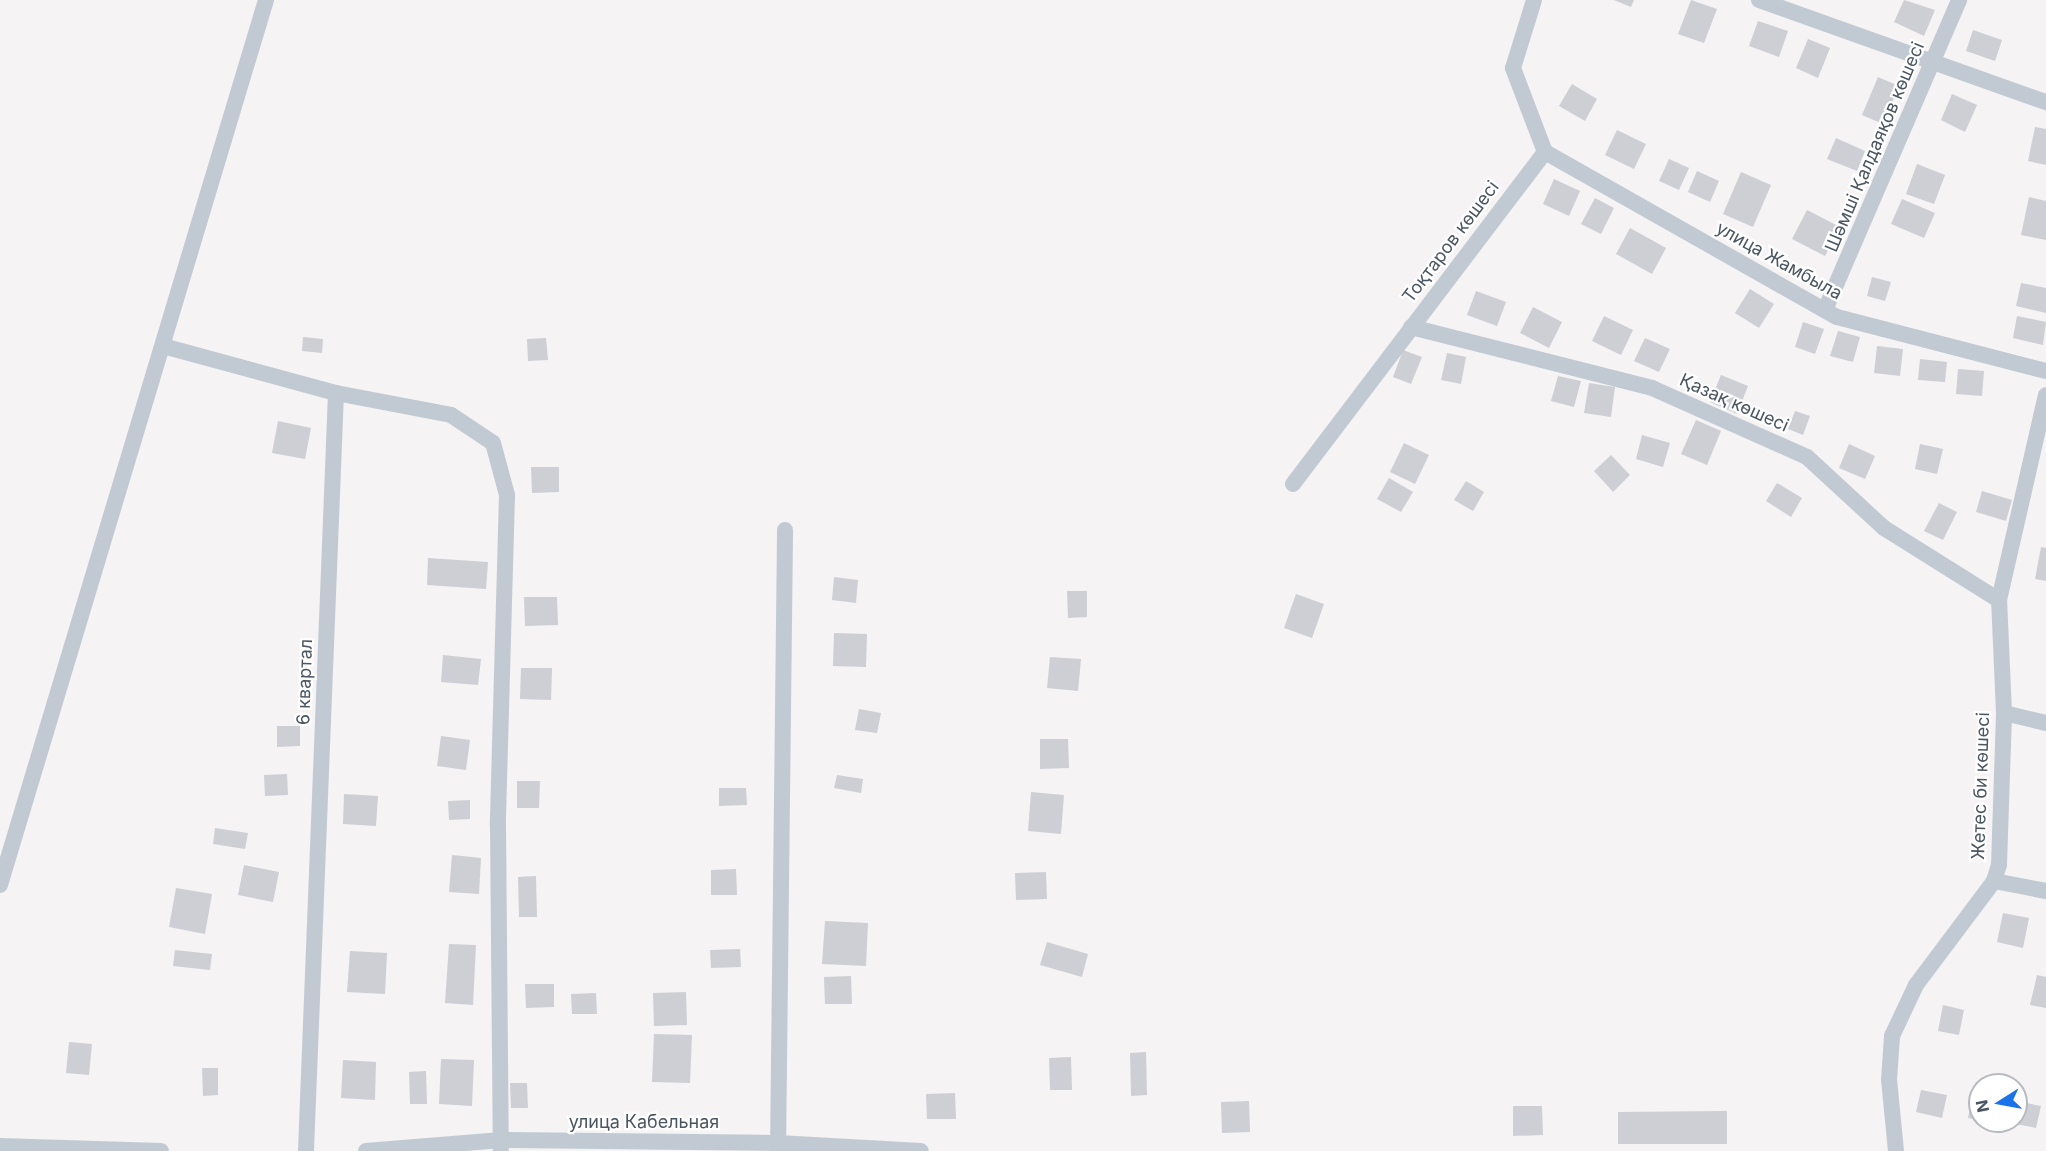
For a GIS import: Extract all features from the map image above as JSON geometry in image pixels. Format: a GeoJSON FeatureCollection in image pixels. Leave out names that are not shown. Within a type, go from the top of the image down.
{"type":"FeatureCollection","features":[{"type":"Feature","properties":{"kind":"street"},"geometry":{"type":"LineString","coordinates":[[0,885],[266,0]]}},
{"type":"Feature","properties":{"kind":"street"},"geometry":{"type":"LineString","coordinates":[[1534,0],[1513,68],[1545,152]]}},
{"type":"Feature","properties":{"kind":"street"},"geometry":{"type":"LineString","coordinates":[[1759,0],[2046,102]]}},
{"type":"Feature","properties":{"kind":"street","name":"Шәмші Қалдаяқов көшесі"},"geometry":{"type":"LineString","coordinates":[[1825,310],[1959,0]]}},
{"type":"Feature","properties":{"kind":"street","name":"улица Жамбыла"},"geometry":{"type":"LineString","coordinates":[[1545,152],[1825,310],[2046,371]]}},
{"type":"Feature","properties":{"kind":"street","name":"Тоқтаров көшесі"},"geometry":{"type":"LineString","coordinates":[[1293,484],[1545,152]]}},
{"type":"Feature","properties":{"kind":"street","name":"Қазақ көшесі"},"geometry":{"type":"LineString","coordinates":[[1411,327],[1652,388],[1807,457],[1884,528],[2000,600]]}},
{"type":"Feature","properties":{"kind":"street"},"geometry":{"type":"LineString","coordinates":[[163,346],[336,393],[451,415],[493,443],[507,495],[498,826],[502,1146]]}},
{"type":"Feature","properties":{"kind":"street","name":"6 квартал"},"geometry":{"type":"LineString","coordinates":[[306,1151],[336,393]]}},
{"type":"Feature","properties":{"kind":"street","name":"Жетес би көшесі"},"geometry":{"type":"LineString","coordinates":[[1896,1151],[1889,1080],[1892,1036],[1916,985],[1994,881],[2004,713],[2000,600],[2046,395]]}},
{"type":"Feature","properties":{"kind":"street"},"geometry":{"type":"LineString","coordinates":[[778,1147],[785,530]]}},
{"type":"Feature","properties":{"kind":"street"},"geometry":{"type":"LineString","coordinates":[[2004,713],[2046,723]]}},
{"type":"Feature","properties":{"kind":"street"},"geometry":{"type":"LineString","coordinates":[[1994,881],[2046,891]]}},
{"type":"Feature","properties":{"kind":"street"},"geometry":{"type":"LineString","coordinates":[[0,1146],[161,1151]]}},
{"type":"Feature","properties":{"kind":"street","name":"улица Кабельная"},"geometry":{"type":"LineString","coordinates":[[366,1151],[502,1146],[778,1147],[921,1151]]}},
{"type":"Feature","properties":{"kind":"building"},"geometry":{"type":"Polygon","coordinates":[[[1614,0],[1634,0],[1631,7],[1614,0]]]}},
{"type":"Feature","properties":{"kind":"building"},"geometry":{"type":"Polygon","coordinates":[[[1691,0],[1717,9],[1704,43],[1678,34],[1691,0]]]}},
{"type":"Feature","properties":{"kind":"building"},"geometry":{"type":"Polygon","coordinates":[[[1904,0],[1935,10],[1924,36],[1894,22],[1904,0]]]}},
{"type":"Feature","properties":{"kind":"building"},"geometry":{"type":"Polygon","coordinates":[[[1758,21],[1788,31],[1779,57],[1749,46],[1758,21]]]}},
{"type":"Feature","properties":{"kind":"building"},"geometry":{"type":"Polygon","coordinates":[[[1973,30],[2002,40],[1995,61],[1966,51],[1973,30]]]}},
{"type":"Feature","properties":{"kind":"building"},"geometry":{"type":"Polygon","coordinates":[[[1808,39],[1830,48],[1818,78],[1796,68],[1808,39]]]}},
{"type":"Feature","properties":{"kind":"building"},"geometry":{"type":"Polygon","coordinates":[[[1878,77],[1899,86],[1883,124],[1862,115],[1878,77]]]}},
{"type":"Feature","properties":{"kind":"building"},"geometry":{"type":"Polygon","coordinates":[[[1572,84],[1597,99],[1585,121],[1559,106],[1572,84]]]}},
{"type":"Feature","properties":{"kind":"building"},"geometry":{"type":"Polygon","coordinates":[[[1952,94],[1977,105],[1965,132],[1941,120],[1952,94]]]}},
{"type":"Feature","properties":{"kind":"building"},"geometry":{"type":"Polygon","coordinates":[[[2035,127],[2046,129],[2046,165],[2028,161],[2035,127]]]}},
{"type":"Feature","properties":{"kind":"building"},"geometry":{"type":"Polygon","coordinates":[[[1617,130],[1646,144],[1634,169],[1605,155],[1617,130]]]}},
{"type":"Feature","properties":{"kind":"building"},"geometry":{"type":"Polygon","coordinates":[[[1836,138],[1865,151],[1857,171],[1827,159],[1836,138]]]}},
{"type":"Feature","properties":{"kind":"building"},"geometry":{"type":"Polygon","coordinates":[[[1669,159],[1689,168],[1679,190],[1659,181],[1669,159]]]}},
{"type":"Feature","properties":{"kind":"building"},"geometry":{"type":"Polygon","coordinates":[[[1917,164],[1945,175],[1934,204],[1906,194],[1917,164]]]}},
{"type":"Feature","properties":{"kind":"building"},"geometry":{"type":"Polygon","coordinates":[[[1697,171],[1719,181],[1710,202],[1688,192],[1697,171]]]}},
{"type":"Feature","properties":{"kind":"building"},"geometry":{"type":"Polygon","coordinates":[[[1741,172],[1771,185],[1753,227],[1723,214],[1741,172]]]}},
{"type":"Feature","properties":{"kind":"building"},"geometry":{"type":"Polygon","coordinates":[[[1554,179],[1580,191],[1569,216],[1543,204],[1554,179]]]}},
{"type":"Feature","properties":{"kind":"building"},"geometry":{"type":"Polygon","coordinates":[[[2029,197],[2046,201],[2046,240],[2021,235],[2029,197]]]}},
{"type":"Feature","properties":{"kind":"building"},"geometry":{"type":"Polygon","coordinates":[[[1595,198],[1614,208],[1601,234],[1581,224],[1595,198]]]}},
{"type":"Feature","properties":{"kind":"building"},"geometry":{"type":"Polygon","coordinates":[[[1902,199],[1935,213],[1924,238],[1891,224],[1902,199]]]}},
{"type":"Feature","properties":{"kind":"building"},"geometry":{"type":"Polygon","coordinates":[[[1807,210],[1840,227],[1825,256],[1792,239],[1807,210]]]}},
{"type":"Feature","properties":{"kind":"building"},"geometry":{"type":"Polygon","coordinates":[[[1630,228],[1666,248],[1652,274],[1616,254],[1630,228]]]}},
{"type":"Feature","properties":{"kind":"building"},"geometry":{"type":"Polygon","coordinates":[[[1872,277],[1891,282],[1885,301],[1867,296],[1872,277]]]}},
{"type":"Feature","properties":{"kind":"building"},"geometry":{"type":"Polygon","coordinates":[[[2021,283],[2046,288],[2046,313],[2016,306],[2021,283]]]}},
{"type":"Feature","properties":{"kind":"building"},"geometry":{"type":"Polygon","coordinates":[[[1750,289],[1774,304],[1759,328],[1735,313],[1750,289]]]}},
{"type":"Feature","properties":{"kind":"building"},"geometry":{"type":"Polygon","coordinates":[[[1476,291],[1506,302],[1497,326],[1467,315],[1476,291]]]}},
{"type":"Feature","properties":{"kind":"building"},"geometry":{"type":"Polygon","coordinates":[[[1533,307],[1562,322],[1549,348],[1520,333],[1533,307]]]}},
{"type":"Feature","properties":{"kind":"building"},"geometry":{"type":"Polygon","coordinates":[[[1604,316],[1633,330],[1621,355],[1592,341],[1604,316]]]}},
{"type":"Feature","properties":{"kind":"building"},"geometry":{"type":"Polygon","coordinates":[[[2017,316],[2046,322],[2043,345],[2013,338],[2017,316]]]}},
{"type":"Feature","properties":{"kind":"building"},"geometry":{"type":"Polygon","coordinates":[[[1803,322],[1824,329],[1815,354],[1795,347],[1803,322]]]}},
{"type":"Feature","properties":{"kind":"building"},"geometry":{"type":"Polygon","coordinates":[[[1838,331],[1860,337],[1853,362],[1830,356],[1838,331]]]}},
{"type":"Feature","properties":{"kind":"building"},"geometry":{"type":"Polygon","coordinates":[[[303,337],[323,339],[322,353],[302,351],[303,337]]]}},
{"type":"Feature","properties":{"kind":"building"},"geometry":{"type":"Polygon","coordinates":[[[546,338],[548,360],[528,361],[527,339],[546,338]]]}},
{"type":"Feature","properties":{"kind":"building"},"geometry":{"type":"Polygon","coordinates":[[[1645,338],[1670,349],[1659,372],[1634,361],[1645,338]]]}},
{"type":"Feature","properties":{"kind":"building"},"geometry":{"type":"Polygon","coordinates":[[[1877,346],[1903,349],[1900,376],[1874,373],[1877,346]]]}},
{"type":"Feature","properties":{"kind":"building"},"geometry":{"type":"Polygon","coordinates":[[[1403,350],[1422,357],[1411,384],[1393,377],[1403,350]]]}},
{"type":"Feature","properties":{"kind":"building"},"geometry":{"type":"Polygon","coordinates":[[[1447,353],[1466,357],[1461,384],[1441,380],[1447,353]]]}},
{"type":"Feature","properties":{"kind":"building"},"geometry":{"type":"Polygon","coordinates":[[[1920,359],[1947,362],[1945,382],[1918,380],[1920,359]]]}},
{"type":"Feature","properties":{"kind":"building"},"geometry":{"type":"Polygon","coordinates":[[[1958,369],[1984,371],[1982,396],[1956,394],[1958,369]]]}},
{"type":"Feature","properties":{"kind":"building"},"geometry":{"type":"Polygon","coordinates":[[[1721,375],[1748,386],[1737,414],[1710,402],[1721,375]]]}},
{"type":"Feature","properties":{"kind":"building"},"geometry":{"type":"Polygon","coordinates":[[[1558,376],[1581,381],[1574,407],[1551,401],[1558,376]]]}},
{"type":"Feature","properties":{"kind":"building"},"geometry":{"type":"Polygon","coordinates":[[[1589,383],[1615,387],[1611,417],[1584,413],[1589,383]]]}},
{"type":"Feature","properties":{"kind":"building"},"geometry":{"type":"Polygon","coordinates":[[[1795,411],[1810,416],[1803,435],[1788,429],[1795,411]]]}},
{"type":"Feature","properties":{"kind":"building"},"geometry":{"type":"Polygon","coordinates":[[[1696,420],[1721,431],[1707,465],[1681,454],[1696,420]]]}},
{"type":"Feature","properties":{"kind":"building"},"geometry":{"type":"Polygon","coordinates":[[[278,421],[311,428],[305,459],[272,453],[278,421]]]}},
{"type":"Feature","properties":{"kind":"building"},"geometry":{"type":"Polygon","coordinates":[[[1642,435],[1670,443],[1663,467],[1636,459],[1642,435]]]}},
{"type":"Feature","properties":{"kind":"building"},"geometry":{"type":"Polygon","coordinates":[[[1404,443],[1429,455],[1415,484],[1390,472],[1404,443]]]}},
{"type":"Feature","properties":{"kind":"building"},"geometry":{"type":"Polygon","coordinates":[[[1849,444],[1875,456],[1865,479],[1839,468],[1849,444]]]}},
{"type":"Feature","properties":{"kind":"building"},"geometry":{"type":"Polygon","coordinates":[[[1920,444],[1943,449],[1937,474],[1915,469],[1920,444]]]}},
{"type":"Feature","properties":{"kind":"building"},"geometry":{"type":"Polygon","coordinates":[[[1611,455],[1630,475],[1613,492],[1594,471],[1611,455]]]}},
{"type":"Feature","properties":{"kind":"building"},"geometry":{"type":"Polygon","coordinates":[[[531,467],[559,467],[559,492],[532,493],[531,467]]]}},
{"type":"Feature","properties":{"kind":"building"},"geometry":{"type":"Polygon","coordinates":[[[1389,478],[1413,492],[1401,512],[1377,499],[1389,478]]]}},
{"type":"Feature","properties":{"kind":"building"},"geometry":{"type":"Polygon","coordinates":[[[1466,481],[1484,492],[1473,511],[1454,500],[1466,481]]]}},
{"type":"Feature","properties":{"kind":"building"},"geometry":{"type":"Polygon","coordinates":[[[1777,483],[1802,498],[1791,517],[1766,501],[1777,483]]]}},
{"type":"Feature","properties":{"kind":"building"},"geometry":{"type":"Polygon","coordinates":[[[1982,491],[2012,500],[2006,521],[1976,512],[1982,491]]]}},
{"type":"Feature","properties":{"kind":"building"},"geometry":{"type":"Polygon","coordinates":[[[1939,503],[1957,512],[1943,540],[1924,531],[1939,503]]]}},
{"type":"Feature","properties":{"kind":"building"},"geometry":{"type":"Polygon","coordinates":[[[2041,547],[2046,548],[2046,581],[2035,579],[2041,547]]]}},
{"type":"Feature","properties":{"kind":"building"},"geometry":{"type":"Polygon","coordinates":[[[428,558],[488,562],[486,589],[427,585],[428,558]]]}},
{"type":"Feature","properties":{"kind":"building"},"geometry":{"type":"Polygon","coordinates":[[[834,577],[858,580],[856,603],[832,600],[834,577]]]}},
{"type":"Feature","properties":{"kind":"building"},"geometry":{"type":"Polygon","coordinates":[[[1067,591],[1087,591],[1087,617],[1068,618],[1067,591]]]}},
{"type":"Feature","properties":{"kind":"building"},"geometry":{"type":"Polygon","coordinates":[[[1296,594],[1324,604],[1312,638],[1284,628],[1296,594]]]}},
{"type":"Feature","properties":{"kind":"building"},"geometry":{"type":"Polygon","coordinates":[[[524,597],[557,597],[558,625],[525,626],[524,597]]]}},
{"type":"Feature","properties":{"kind":"building"},"geometry":{"type":"Polygon","coordinates":[[[834,633],[867,634],[866,667],[833,666],[834,633]]]}},
{"type":"Feature","properties":{"kind":"building"},"geometry":{"type":"Polygon","coordinates":[[[443,655],[481,659],[478,685],[441,682],[443,655]]]}},
{"type":"Feature","properties":{"kind":"building"},"geometry":{"type":"Polygon","coordinates":[[[1050,657],[1081,659],[1078,691],[1047,688],[1050,657]]]}},
{"type":"Feature","properties":{"kind":"building"},"geometry":{"type":"Polygon","coordinates":[[[521,668],[552,668],[551,700],[520,699],[521,668]]]}},
{"type":"Feature","properties":{"kind":"building"},"geometry":{"type":"Polygon","coordinates":[[[859,709],[881,713],[877,733],[855,730],[859,709]]]}},
{"type":"Feature","properties":{"kind":"building"},"geometry":{"type":"Polygon","coordinates":[[[277,726],[300,726],[300,746],[277,747],[277,726]]]}},
{"type":"Feature","properties":{"kind":"building"},"geometry":{"type":"Polygon","coordinates":[[[441,736],[470,740],[466,770],[437,766],[441,736]]]}},
{"type":"Feature","properties":{"kind":"building"},"geometry":{"type":"Polygon","coordinates":[[[1040,739],[1068,739],[1069,768],[1040,769],[1040,739]]]}},
{"type":"Feature","properties":{"kind":"building"},"geometry":{"type":"Polygon","coordinates":[[[287,774],[288,795],[265,796],[264,775],[287,774]]]}},
{"type":"Feature","properties":{"kind":"building"},"geometry":{"type":"Polygon","coordinates":[[[837,775],[863,779],[861,793],[834,788],[837,775]]]}},
{"type":"Feature","properties":{"kind":"building"},"geometry":{"type":"Polygon","coordinates":[[[517,781],[540,781],[539,808],[517,808],[517,781]]]}},
{"type":"Feature","properties":{"kind":"building"},"geometry":{"type":"Polygon","coordinates":[[[719,788],[746,788],[747,805],[719,806],[719,788]]]}},
{"type":"Feature","properties":{"kind":"building"},"geometry":{"type":"Polygon","coordinates":[[[1031,792],[1064,795],[1061,834],[1028,831],[1031,792]]]}},
{"type":"Feature","properties":{"kind":"building"},"geometry":{"type":"Polygon","coordinates":[[[344,794],[378,796],[376,826],[343,824],[344,794]]]}},
{"type":"Feature","properties":{"kind":"building"},"geometry":{"type":"Polygon","coordinates":[[[470,800],[470,819],[449,820],[448,801],[470,800]]]}},
{"type":"Feature","properties":{"kind":"building"},"geometry":{"type":"Polygon","coordinates":[[[215,828],[248,833],[245,849],[213,844],[215,828]]]}},
{"type":"Feature","properties":{"kind":"building"},"geometry":{"type":"Polygon","coordinates":[[[452,855],[481,858],[479,894],[449,892],[452,855]]]}},
{"type":"Feature","properties":{"kind":"building"},"geometry":{"type":"Polygon","coordinates":[[[244,865],[279,872],[273,902],[238,895],[244,865]]]}},
{"type":"Feature","properties":{"kind":"building"},"geometry":{"type":"Polygon","coordinates":[[[736,869],[737,895],[711,895],[711,870],[736,869]]]}},
{"type":"Feature","properties":{"kind":"building"},"geometry":{"type":"Polygon","coordinates":[[[1046,872],[1047,899],[1016,900],[1015,873],[1046,872]]]}},
{"type":"Feature","properties":{"kind":"building"},"geometry":{"type":"Polygon","coordinates":[[[536,876],[537,917],[519,917],[518,877],[536,876]]]}},
{"type":"Feature","properties":{"kind":"building"},"geometry":{"type":"Polygon","coordinates":[[[176,888],[212,894],[205,934],[169,927],[176,888]]]}},
{"type":"Feature","properties":{"kind":"building"},"geometry":{"type":"Polygon","coordinates":[[[2003,913],[2029,918],[2023,948],[1997,942],[2003,913]]]}},
{"type":"Feature","properties":{"kind":"building"},"geometry":{"type":"Polygon","coordinates":[[[825,921],[868,923],[866,966],[822,964],[825,921]]]}},
{"type":"Feature","properties":{"kind":"building"},"geometry":{"type":"Polygon","coordinates":[[[1047,942],[1088,954],[1082,977],[1040,965],[1047,942]]]}},
{"type":"Feature","properties":{"kind":"building"},"geometry":{"type":"Polygon","coordinates":[[[449,944],[476,945],[473,1005],[445,1003],[449,944]]]}},
{"type":"Feature","properties":{"kind":"building"},"geometry":{"type":"Polygon","coordinates":[[[740,949],[741,967],[711,968],[710,950],[740,949]]]}},
{"type":"Feature","properties":{"kind":"building"},"geometry":{"type":"Polygon","coordinates":[[[175,950],[212,954],[210,970],[173,966],[175,950]]]}},
{"type":"Feature","properties":{"kind":"building"},"geometry":{"type":"Polygon","coordinates":[[[350,951],[387,953],[385,994],[347,992],[350,951]]]}},
{"type":"Feature","properties":{"kind":"building"},"geometry":{"type":"Polygon","coordinates":[[[2037,975],[2046,977],[2046,1008],[2030,1005],[2037,975]]]}},
{"type":"Feature","properties":{"kind":"building"},"geometry":{"type":"Polygon","coordinates":[[[851,976],[852,1004],[825,1004],[824,977],[851,976]]]}},
{"type":"Feature","properties":{"kind":"building"},"geometry":{"type":"Polygon","coordinates":[[[525,984],[554,984],[554,1007],[526,1008],[525,984]]]}},
{"type":"Feature","properties":{"kind":"building"},"geometry":{"type":"Polygon","coordinates":[[[686,992],[687,1025],[654,1026],[653,993],[686,992]]]}},
{"type":"Feature","properties":{"kind":"building"},"geometry":{"type":"Polygon","coordinates":[[[596,993],[597,1014],[572,1014],[571,994],[596,993]]]}},
{"type":"Feature","properties":{"kind":"building"},"geometry":{"type":"Polygon","coordinates":[[[1943,1005],[1964,1010],[1959,1035],[1938,1031],[1943,1005]]]}},
{"type":"Feature","properties":{"kind":"building"},"geometry":{"type":"Polygon","coordinates":[[[654,1034],[692,1035],[690,1083],[652,1082],[654,1034]]]}},
{"type":"Feature","properties":{"kind":"building"},"geometry":{"type":"Polygon","coordinates":[[[69,1042],[92,1044],[89,1075],[66,1073],[69,1042]]]}},
{"type":"Feature","properties":{"kind":"building"},"geometry":{"type":"Polygon","coordinates":[[[1146,1052],[1147,1095],[1131,1096],[1130,1053],[1146,1052]]]}},
{"type":"Feature","properties":{"kind":"building"},"geometry":{"type":"Polygon","coordinates":[[[1071,1057],[1072,1090],[1050,1090],[1049,1058],[1071,1057]]]}},
{"type":"Feature","properties":{"kind":"building"},"geometry":{"type":"Polygon","coordinates":[[[441,1059],[474,1060],[472,1106],[439,1104],[441,1059]]]}},
{"type":"Feature","properties":{"kind":"building"},"geometry":{"type":"Polygon","coordinates":[[[343,1060],[376,1062],[375,1100],[341,1098],[343,1060]]]}},
{"type":"Feature","properties":{"kind":"building"},"geometry":{"type":"Polygon","coordinates":[[[202,1068],[218,1068],[218,1095],[203,1096],[202,1068]]]}},
{"type":"Feature","properties":{"kind":"building"},"geometry":{"type":"Polygon","coordinates":[[[426,1071],[427,1104],[410,1104],[409,1072],[426,1071]]]}},
{"type":"Feature","properties":{"kind":"building"},"geometry":{"type":"Polygon","coordinates":[[[510,1083],[527,1083],[528,1108],[511,1108],[510,1083]]]}},
{"type":"Feature","properties":{"kind":"building"},"geometry":{"type":"Polygon","coordinates":[[[1921,1090],[1947,1095],[1942,1118],[1916,1112],[1921,1090]]]}},
{"type":"Feature","properties":{"kind":"building"},"geometry":{"type":"Polygon","coordinates":[[[955,1093],[956,1119],[927,1119],[926,1094],[955,1093]]]}},
{"type":"Feature","properties":{"kind":"building"},"geometry":{"type":"Polygon","coordinates":[[[1249,1101],[1250,1132],[1222,1133],[1221,1102],[1249,1101]]]}},
{"type":"Feature","properties":{"kind":"building"},"geometry":{"type":"Polygon","coordinates":[[[2028,1103],[2041,1106],[2036,1128],[2028,1126],[2028,1103]]]}},
{"type":"Feature","properties":{"kind":"building"},"geometry":{"type":"Polygon","coordinates":[[[1513,1106],[1542,1106],[1543,1135],[1513,1136],[1513,1106]]]}},
{"type":"Feature","properties":{"kind":"building"},"geometry":{"type":"Polygon","coordinates":[[[1727,1111],[1727,1144],[1618,1144],[1618,1112],[1727,1111]]]}}]}
